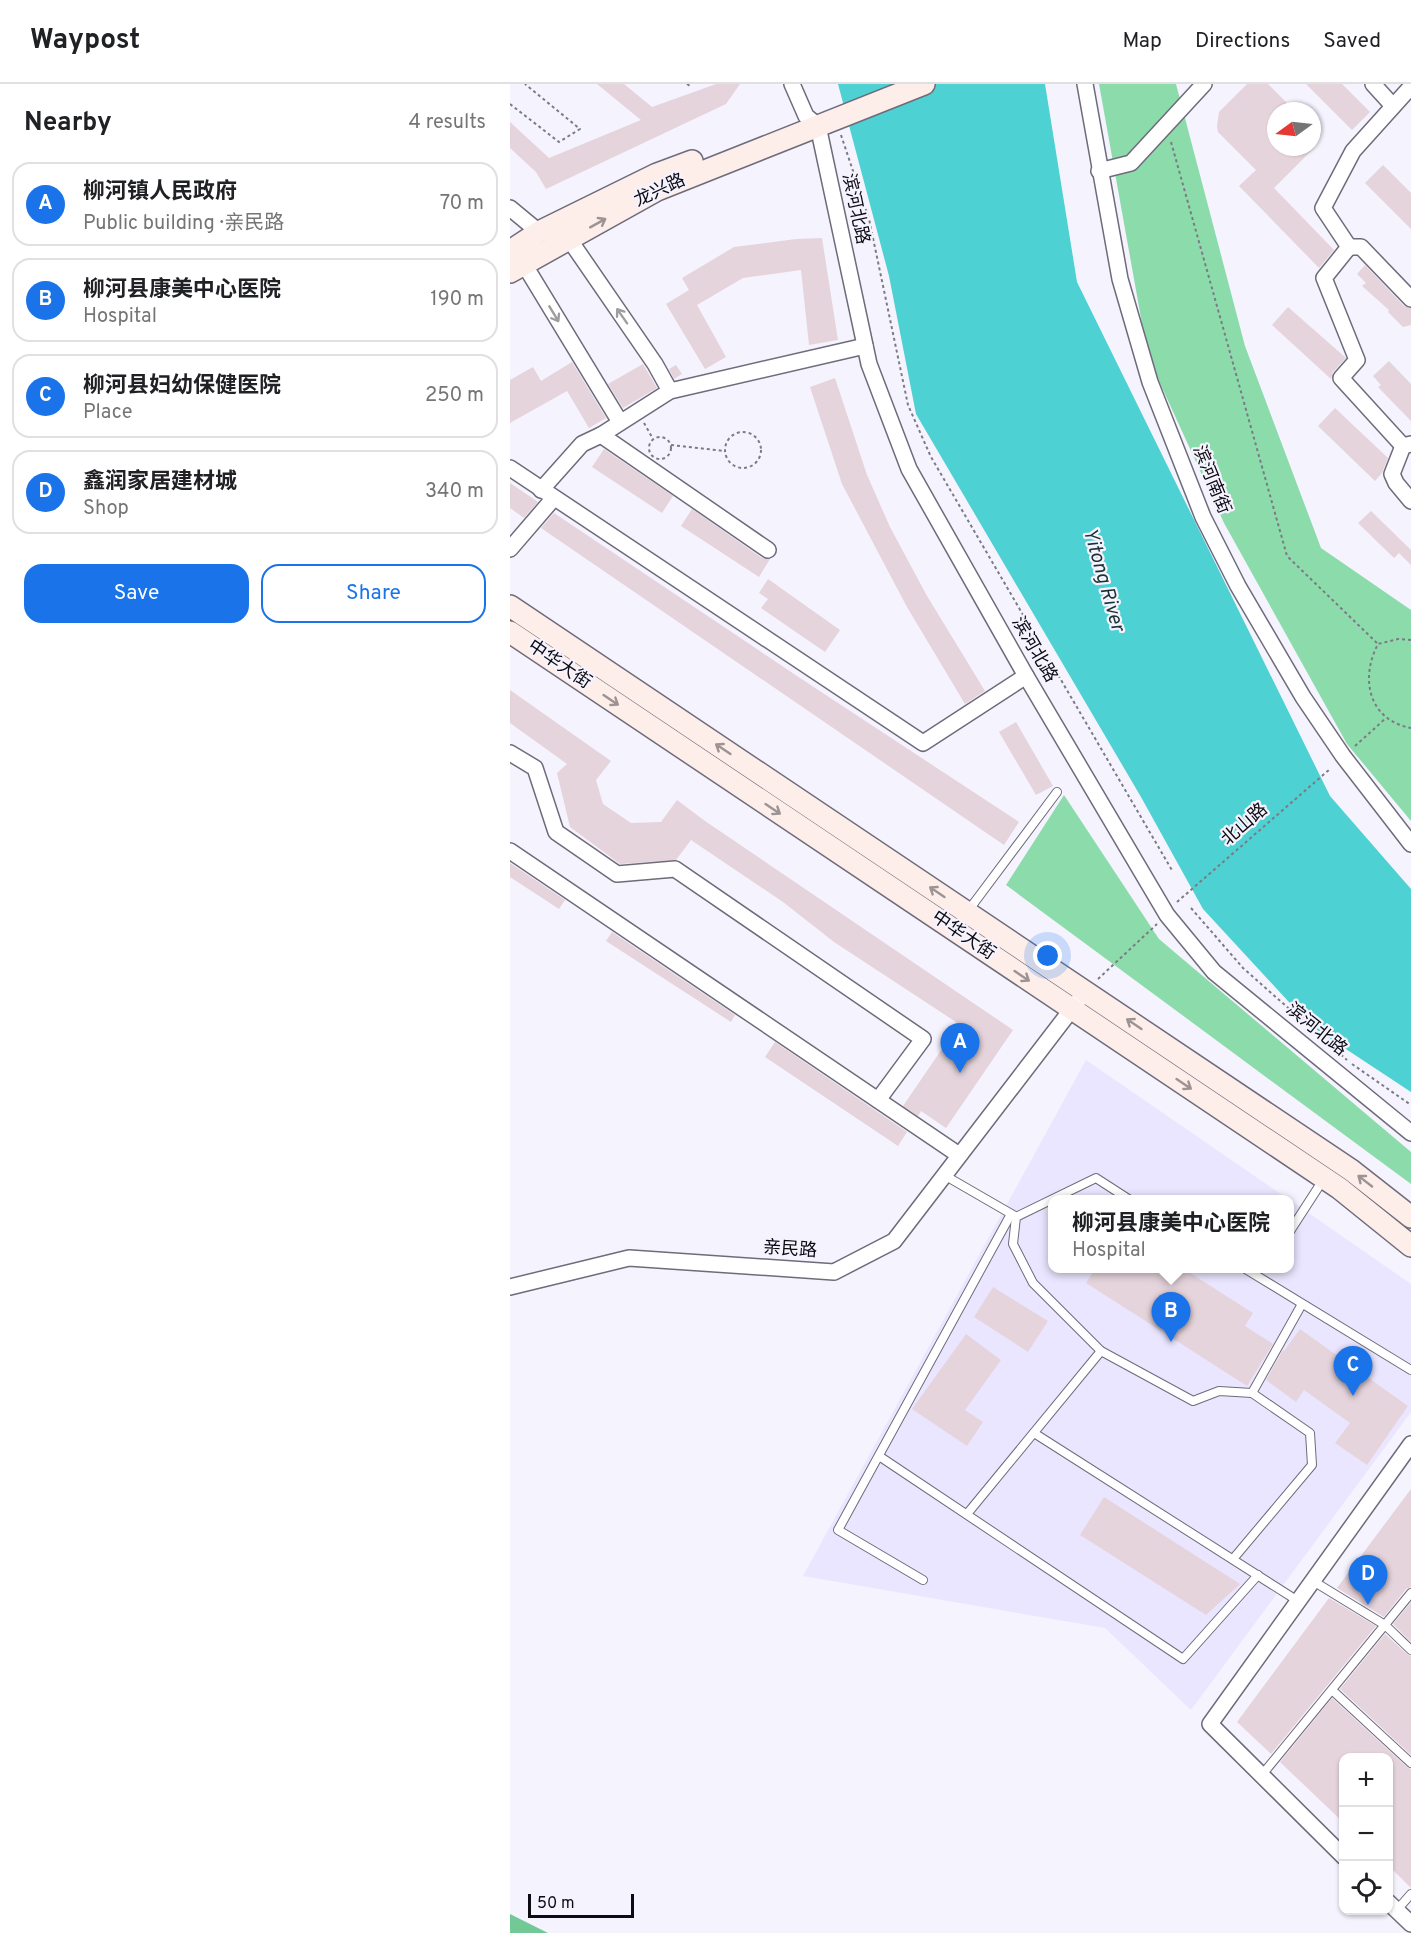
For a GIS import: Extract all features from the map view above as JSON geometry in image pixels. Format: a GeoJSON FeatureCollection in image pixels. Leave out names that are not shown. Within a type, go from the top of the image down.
{"type":"FeatureCollection","features":[{"type":"Feature","properties":{"kind":"main road"},"geometry":{"type":"LineString","coordinates":[[853,106],[891,84]]}},
{"type":"Feature","properties":{"kind":"main road"},"geometry":{"type":"LineString","coordinates":[[812,121],[924,84]]}},
{"type":"Feature","properties":{"kind":"main road","name":"龙兴路"},"geometry":{"type":"LineString","coordinates":[[519,249],[569,239],[657,190],[812,121]]}},
{"type":"Feature","properties":{"kind":"main road","name":"龙兴路"},"geometry":{"type":"LineString","coordinates":[[519,249],[657,174],[812,121]]}},
{"type":"Feature","properties":{"kind":"main road","name":"中华大街"},"geometry":{"type":"LineString","coordinates":[[510,606],[1351,1170],[1411,1216]]}},
{"type":"Feature","properties":{"kind":"main road","name":"中华大街"},"geometry":{"type":"LineString","coordinates":[[510,632],[1324,1179],[1411,1246]]}},
{"type":"Feature","properties":{"kind":"street","name":"滨河北路"},"geometry":{"type":"LineString","coordinates":[[792,84],[812,121],[869,364],[909,469],[1026,676],[1167,915],[1214,972],[1411,1133]]}},
{"type":"Feature","properties":{"kind":"street","name":"滨河南街"},"geometry":{"type":"LineString","coordinates":[[1085,84],[1120,279],[1150,382],[1203,517],[1238,586],[1303,697],[1343,756],[1411,844]]}},
{"type":"Feature","properties":{"kind":"street"},"geometry":{"type":"LineString","coordinates":[[1099,171],[1131,163],[1204,84]]}},
{"type":"Feature","properties":{"kind":"street"},"geometry":{"type":"LineString","coordinates":[[1373,84],[1394,106]]}},
{"type":"Feature","properties":{"kind":"street"},"geometry":{"type":"LineString","coordinates":[[1349,247],[1323,208],[1353,151],[1411,89]]}},
{"type":"Feature","properties":{"kind":"street"},"geometry":{"type":"LineString","coordinates":[[510,208],[519,249],[620,422]]}},
{"type":"Feature","properties":{"kind":"street"},"geometry":{"type":"LineString","coordinates":[[569,239],[655,364],[670,391]]}},
{"type":"Feature","properties":{"kind":"street"},"geometry":{"type":"LineString","coordinates":[[1411,299],[1361,246],[1349,247],[1324,278],[1357,360],[1341,378],[1407,445],[1392,474],[1396,483],[1411,501]]}},
{"type":"Feature","properties":{"kind":"street"},"geometry":{"type":"LineString","coordinates":[[510,549],[582,444],[601,435],[670,391],[865,346]]}},
{"type":"Feature","properties":{"kind":"street"},"geometry":{"type":"LineString","coordinates":[[601,435],[768,550]]}},
{"type":"Feature","properties":{"kind":"street"},"geometry":{"type":"LineString","coordinates":[[510,468],[923,742],[1026,676]]}},
{"type":"Feature","properties":{"kind":"street"},"geometry":{"type":"LineString","coordinates":[[510,753],[535,768],[556,832],[617,874],[675,869],[923,1040],[878,1100]]}},
{"type":"Feature","properties":{"kind":"street"},"geometry":{"type":"LineString","coordinates":[[510,851],[959,1155]]}},
{"type":"Feature","properties":{"kind":"street","name":"亲民路"},"geometry":{"type":"LineString","coordinates":[[510,1287],[629,1258],[834,1272],[894,1241],[1085,992]]}},
{"type":"Feature","properties":{"kind":"street"},"geometry":{"type":"LineString","coordinates":[[1339,1852],[1210,1724],[1411,1444]]}},
{"type":"Feature","properties":{"kind":"street"},"geometry":{"type":"LineString","coordinates":[[1393,1906],[1411,1924]]}},
{"type":"Feature","properties":{"kind":"lane"},"geometry":{"type":"LineString","coordinates":[[967,913],[1057,792]]}},
{"type":"Feature","properties":{"kind":"lane"},"geometry":{"type":"LineString","coordinates":[[944,1175],[1014,1215]]}},
{"type":"Feature","properties":{"kind":"lane"},"geometry":{"type":"LineString","coordinates":[[1060,1195],[1096,1179],[1122,1195]]}},
{"type":"Feature","properties":{"kind":"lane"},"geometry":{"type":"LineString","coordinates":[[1294,1226],[1324,1179]]}},
{"type":"Feature","properties":{"kind":"lane"},"geometry":{"type":"LineString","coordinates":[[923,1580],[838,1530],[1014,1215],[1048,1200]]}},
{"type":"Feature","properties":{"kind":"lane"},"geometry":{"type":"LineString","coordinates":[[1014,1215],[1013,1244],[1033,1282],[1101,1351],[1193,1401],[1219,1391],[1252,1393],[1310,1433],[1312,1465],[1233,1559]]}},
{"type":"Feature","properties":{"kind":"lane"},"geometry":{"type":"LineString","coordinates":[[1251,1273],[1411,1370]]}},
{"type":"Feature","properties":{"kind":"lane"},"geometry":{"type":"LineString","coordinates":[[1259,1278],[1262,1273]]}},
{"type":"Feature","properties":{"kind":"lane"},"geometry":{"type":"LineString","coordinates":[[1252,1393],[1302,1304]]}},
{"type":"Feature","properties":{"kind":"lane"},"geometry":{"type":"LineString","coordinates":[[967,1514],[1101,1351]]}},
{"type":"Feature","properties":{"kind":"lane"},"geometry":{"type":"LineString","coordinates":[[1034,1433],[1298,1601]]}},
{"type":"Feature","properties":{"kind":"lane"},"geometry":{"type":"LineString","coordinates":[[879,1456],[1183,1659],[1258,1575]]}},
{"type":"Feature","properties":{"kind":"lane"},"geometry":{"type":"LineString","coordinates":[[1313,1581],[1385,1625],[1411,1650]]}},
{"type":"Feature","properties":{"kind":"lane"},"geometry":{"type":"LineString","coordinates":[[1261,1776],[1411,1593]]}},
{"type":"Feature","properties":{"kind":"lane"},"geometry":{"type":"LineString","coordinates":[[1332,1690],[1411,1763]]}},
{"type":"Feature","properties":{"kind":"lane"},"geometry":{"type":"LineString","coordinates":[[1393,1906],[1411,1894]]}},
{"type":"Feature","properties":{"kind":"path"},"geometry":{"type":"LineString","coordinates":[[510,104],[559,142],[580,129],[525,84]]}},
{"type":"Feature","properties":{"kind":"path"},"geometry":{"type":"LineString","coordinates":[[1166,125],[1287,556],[1378,644]]}},
{"type":"Feature","properties":{"kind":"path"},"geometry":{"type":"LineString","coordinates":[[841,133],[869,219],[908,405],[931,457],[1173,872]]}},
{"type":"Feature","properties":{"kind":"path"},"geometry":{"type":"LineString","coordinates":[[745,432],[758,439],[761,446],[761,455],[757,463],[750,468],[741,469],[733,466],[727,459],[725,451],[726,443],[737,433],[745,432]]}},
{"type":"Feature","properties":{"kind":"path"},"geometry":{"type":"LineString","coordinates":[[671,445],[671,451],[663,459],[657,459],[649,450],[653,439],[663,437],[671,445],[725,451]]}},
{"type":"Feature","properties":{"kind":"path"},"geometry":{"type":"LineString","coordinates":[[1411,640],[1398,639],[1378,644],[1371,658],[1368,680],[1374,700],[1387,717],[1411,728]]}},
{"type":"Feature","properties":{"kind":"path"},"geometry":{"type":"LineString","coordinates":[[1343,756],[1387,717]]}},
{"type":"Feature","properties":{"kind":"path","name":"北山路"},"geometry":{"type":"LineString","coordinates":[[1085,992],[1167,915],[1177,902],[1330,768]]}},
{"type":"Feature","properties":{"kind":"path"},"geometry":{"type":"LineString","coordinates":[[1191,908],[1243,968],[1351,1064],[1411,1105]]}},
{"type":"Feature","properties":{"kind":"shaded area"},"geometry":{"type":"Polygon","coordinates":[[[1086,1060],[1282,1195],[1048,1195],[1048,1273],[1294,1273],[1294,1203],[1411,1284],[1411,1412],[1191,1710],[1105,1628],[803,1576],[1086,1060]]]}},
{"type":"Feature","properties":{"kind":"green space"},"geometry":{"type":"Polygon","coordinates":[[[1099,84],[1176,84],[1245,346],[1321,548],[1411,610],[1411,821],[1347,744],[1224,523],[1148,357],[1099,84]]]}},
{"type":"Feature","properties":{"kind":"green space"},"geometry":{"type":"Polygon","coordinates":[[[1064,795],[1159,939],[1411,1152],[1411,1184],[1006,885],[1064,795]]]}},
{"type":"Feature","properties":{"kind":"green space"},"geometry":{"type":"Polygon","coordinates":[[[510,1914],[548,1933],[510,1933],[510,1914]]]}},
{"type":"Feature","properties":{"kind":"water","name":"Yitong River"},"geometry":{"type":"Polygon","coordinates":[[[838,84],[1045,84],[1077,282],[1330,796],[1411,889],[1411,1092],[1311,1026],[1203,909],[1141,797],[916,414],[889,276],[838,84]]]}},
{"type":"Feature","properties":{"kind":"building"},"geometry":{"type":"Polygon","coordinates":[[[597,84],[624,84],[652,107],[716,84],[740,84],[726,104],[546,189],[536,172],[510,148],[510,122],[549,158],[641,120],[597,84]]]}},
{"type":"Feature","properties":{"kind":"building"},"geometry":{"type":"Polygon","coordinates":[[[1247,84],[1268,84],[1286,102],[1267,102],[1267,156],[1306,156],[1274,188],[1334,250],[1319,268],[1239,186],[1256,170],[1218,132],[1219,112],[1247,84]]]}},
{"type":"Feature","properties":{"kind":"building"},"geometry":{"type":"Polygon","coordinates":[[[1306,84],[1342,84],[1370,112],[1352,130],[1306,84]]]}},
{"type":"Feature","properties":{"kind":"building"},"geometry":{"type":"Polygon","coordinates":[[[1383,165],[1411,193],[1411,229],[1365,183],[1383,165]]]}},
{"type":"Feature","properties":{"kind":"building"},"geometry":{"type":"Polygon","coordinates":[[[822,238],[838,340],[809,345],[801,270],[743,278],[697,305],[726,357],[705,369],[666,304],[689,290],[682,278],[734,247],[822,238]]]}},
{"type":"Feature","properties":{"kind":"building"},"geometry":{"type":"Polygon","coordinates":[[[1365,265],[1404,306],[1411,308],[1411,325],[1403,327],[1388,312],[1389,310],[1362,286],[1366,283],[1357,274],[1365,265]]]}},
{"type":"Feature","properties":{"kind":"building"},"geometry":{"type":"Polygon","coordinates":[[[1288,307],[1346,358],[1333,372],[1331,379],[1272,325],[1288,307]]]}},
{"type":"Feature","properties":{"kind":"building"},"geometry":{"type":"Polygon","coordinates":[[[1389,361],[1411,384],[1411,421],[1378,387],[1381,385],[1373,376],[1389,361]]]}},
{"type":"Feature","properties":{"kind":"building"},"geometry":{"type":"Polygon","coordinates":[[[572,362],[606,418],[589,428],[567,391],[510,423],[510,380],[533,367],[541,381],[572,362]]]}},
{"type":"Feature","properties":{"kind":"building"},"geometry":{"type":"Polygon","coordinates":[[[643,364],[657,388],[623,408],[608,384],[643,364]]]}},
{"type":"Feature","properties":{"kind":"building"},"geometry":{"type":"Polygon","coordinates":[[[676,365],[682,374],[674,379],[669,369],[676,365]]]}},
{"type":"Feature","properties":{"kind":"building"},"geometry":{"type":"Polygon","coordinates":[[[835,378],[867,475],[890,527],[927,596],[985,691],[965,704],[907,607],[842,484],[810,387],[835,378]]]}},
{"type":"Feature","properties":{"kind":"building"},"geometry":{"type":"Polygon","coordinates":[[[1335,408],[1388,458],[1382,473],[1375,481],[1318,426],[1335,408]]]}},
{"type":"Feature","properties":{"kind":"building"},"geometry":{"type":"Polygon","coordinates":[[[604,449],[673,496],[662,513],[592,467],[604,449]]]}},
{"type":"Feature","properties":{"kind":"building"},"geometry":{"type":"Polygon","coordinates":[[[510,483],[538,502],[524,518],[510,508],[510,483]]]}},
{"type":"Feature","properties":{"kind":"building"},"geometry":{"type":"Polygon","coordinates":[[[692,509],[762,558],[770,559],[759,577],[681,526],[692,509]]]}},
{"type":"Feature","properties":{"kind":"building"},"geometry":{"type":"Polygon","coordinates":[[[1371,511],[1411,550],[1411,565],[1399,553],[1394,558],[1358,523],[1371,511]]]}},
{"type":"Feature","properties":{"kind":"building"},"geometry":{"type":"Polygon","coordinates":[[[554,513],[1019,822],[1004,845],[541,528],[554,513]]]}},
{"type":"Feature","properties":{"kind":"building"},"geometry":{"type":"Polygon","coordinates":[[[768,579],[840,630],[825,652],[761,608],[768,599],[759,593],[768,579]]]}},
{"type":"Feature","properties":{"kind":"building"},"geometry":{"type":"Polygon","coordinates":[[[510,690],[611,761],[596,780],[603,804],[631,823],[661,822],[677,800],[1013,1030],[946,1128],[921,1111],[918,1116],[903,1106],[959,1024],[834,942],[783,902],[691,840],[676,860],[620,864],[570,827],[557,773],[567,764],[510,723],[510,690]]]}},
{"type":"Feature","properties":{"kind":"building"},"geometry":{"type":"Polygon","coordinates":[[[1016,722],[1053,786],[1036,795],[999,732],[1016,722]]]}},
{"type":"Feature","properties":{"kind":"building"},"geometry":{"type":"Polygon","coordinates":[[[510,863],[565,900],[559,909],[510,877],[510,863]]]}},
{"type":"Feature","properties":{"kind":"building"},"geometry":{"type":"Polygon","coordinates":[[[612,932],[735,1015],[731,1022],[606,941],[612,932]]]}},
{"type":"Feature","properties":{"kind":"building"},"geometry":{"type":"Polygon","coordinates":[[[775,1042],[907,1132],[898,1146],[765,1057],[775,1042]]]}},
{"type":"Feature","properties":{"kind":"building"},"geometry":{"type":"Polygon","coordinates":[[[1092,1273],[1190,1273],[1253,1313],[1245,1326],[1273,1344],[1247,1386],[1086,1283],[1092,1273]]]}},
{"type":"Feature","properties":{"kind":"building"},"geometry":{"type":"Polygon","coordinates":[[[993,1287],[1048,1321],[1028,1352],[974,1317],[993,1287]]]}},
{"type":"Feature","properties":{"kind":"building"},"geometry":{"type":"Polygon","coordinates":[[[1300,1329],[1408,1406],[1367,1465],[1335,1443],[1350,1423],[1304,1390],[1296,1402],[1266,1380],[1283,1350],[1300,1329]]]}},
{"type":"Feature","properties":{"kind":"building"},"geometry":{"type":"Polygon","coordinates":[[[966,1334],[1001,1360],[965,1410],[983,1422],[967,1446],[912,1409],[966,1334]]]}},
{"type":"Feature","properties":{"kind":"building"},"geometry":{"type":"Polygon","coordinates":[[[1411,1489],[1411,1587],[1406,1589],[1384,1617],[1337,1588],[1411,1489]]]}},
{"type":"Feature","properties":{"kind":"building"},"geometry":{"type":"Polygon","coordinates":[[[1104,1497],[1240,1584],[1206,1615],[1080,1535],[1104,1497]]]}},
{"type":"Feature","properties":{"kind":"building"},"geometry":{"type":"Polygon","coordinates":[[[1329,1598],[1376,1626],[1271,1754],[1237,1722],[1329,1598]]]}},
{"type":"Feature","properties":{"kind":"building"},"geometry":{"type":"Polygon","coordinates":[[[1411,1602],[1411,1642],[1393,1624],[1411,1602]]]}},
{"type":"Feature","properties":{"kind":"building"},"geometry":{"type":"Polygon","coordinates":[[[1385,1634],[1411,1656],[1411,1755],[1340,1689],[1385,1634]]]}},
{"type":"Feature","properties":{"kind":"building"},"geometry":{"type":"Polygon","coordinates":[[[1332,1698],[1392,1753],[1339,1753],[1339,1818],[1280,1762],[1332,1698]]]}},
{"type":"Feature","properties":{"kind":"building"},"geometry":{"type":"Polygon","coordinates":[[[1393,1754],[1411,1769],[1411,1888],[1393,1870],[1393,1754]]]}},
{"type":"Feature","properties":{"kind":"place","name":"柳河镇人民政府"},"geometry":{"type":"Point","coordinates":[960,1073]}},
{"type":"Feature","properties":{"kind":"place","name":"柳河县康美中心医院"},"geometry":{"type":"Point","coordinates":[1171,1342]}},
{"type":"Feature","properties":{"kind":"place","name":"柳河县妇幼保健医院"},"geometry":{"type":"Point","coordinates":[1353,1396]}},
{"type":"Feature","properties":{"kind":"place","name":"鑫润家居建材城"},"geometry":{"type":"Point","coordinates":[1368,1605]}}]}
